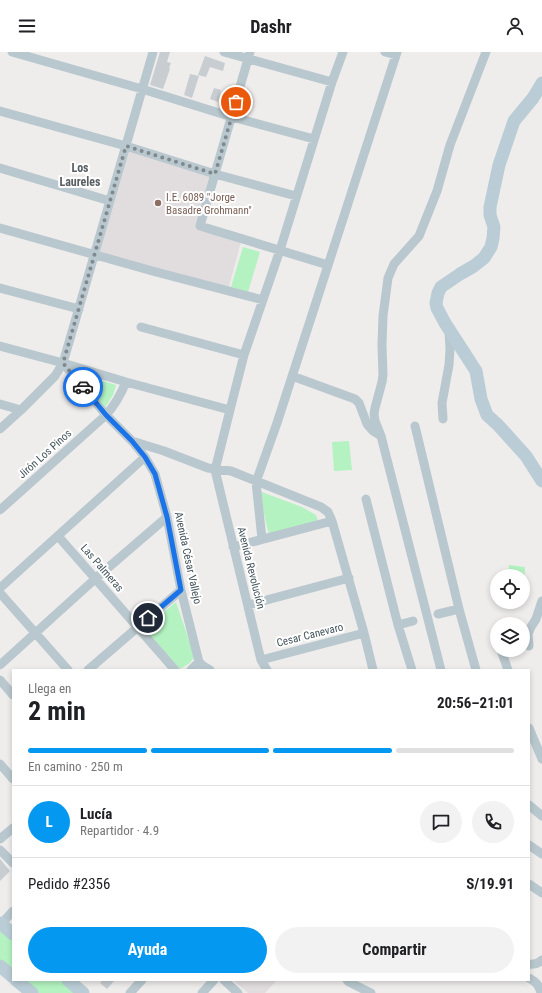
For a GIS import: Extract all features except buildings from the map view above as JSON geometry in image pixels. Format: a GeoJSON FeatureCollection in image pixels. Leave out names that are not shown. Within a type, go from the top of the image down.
{"type":"FeatureCollection","features":[{"type":"Feature","properties":{"kind":"street"},"geometry":{"type":"LineString","coordinates":[[12,52],[314,139]]}},
{"type":"Feature","properties":{"kind":"street"},"geometry":{"type":"LineString","coordinates":[[0,429],[55,376],[63,363],[153,52]]}},
{"type":"Feature","properties":{"kind":"street"},"geometry":{"type":"LineString","coordinates":[[224,52],[249,56],[332,82]]}},
{"type":"Feature","properties":{"kind":"street"},"geometry":{"type":"LineString","coordinates":[[215,470],[244,355],[280,250],[332,82],[343,52]]}},
{"type":"Feature","properties":{"kind":"street"},"geometry":{"type":"LineString","coordinates":[[262,539],[256,482],[292,376],[396,53],[385,52]]}},
{"type":"Feature","properties":{"kind":"street"},"geometry":{"type":"LineString","coordinates":[[441,669],[381,436],[374,414],[383,375],[383,316],[388,278],[394,264],[419,236],[437,191],[450,145],[486,52]]}},
{"type":"Feature","properties":{"kind":"street"},"geometry":{"type":"LineString","coordinates":[[249,56],[200,226],[328,265]]}},
{"type":"Feature","properties":{"kind":"street"},"geometry":{"type":"LineString","coordinates":[[542,83],[533,98],[514,122],[499,165],[490,207],[490,215],[494,227],[491,247],[484,258],[441,287],[436,303],[437,308],[447,326],[476,372],[481,399],[487,415],[526,456],[542,481]]}},
{"type":"Feature","properties":{"kind":"street"},"geometry":{"type":"LineString","coordinates":[[0,111],[126,146],[215,174],[296,196]]}},
{"type":"Feature","properties":{"kind":"street"},"geometry":{"type":"LineString","coordinates":[[0,168],[110,201]]}},
{"type":"Feature","properties":{"kind":"street"},"geometry":{"type":"LineString","coordinates":[[0,228],[156,272],[263,300]]}},
{"type":"Feature","properties":{"kind":"street"},"geometry":{"type":"LineString","coordinates":[[0,288],[79,308]]}},
{"type":"Feature","properties":{"kind":"street"},"geometry":{"type":"LineString","coordinates":[[443,419],[442,404],[449,365],[447,326]]}},
{"type":"Feature","properties":{"kind":"street"},"geometry":{"type":"LineString","coordinates":[[141,327],[244,355]]}},
{"type":"Feature","properties":{"kind":"street"},"geometry":{"type":"LineString","coordinates":[[0,346],[230,410]]}},
{"type":"Feature","properties":{"kind":"street","name":"Avenida César Vallejo"},"geometry":{"type":"LineString","coordinates":[[63,363],[106,415],[132,441],[145,457],[155,474],[167,517],[181,590],[200,662]]}},
{"type":"Feature","properties":{"kind":"street"},"geometry":{"type":"LineString","coordinates":[[292,376],[355,399],[359,404],[367,424],[373,431],[381,436]]}},
{"type":"Feature","properties":{"kind":"street","name":"Jirón Los Pinos"},"geometry":{"type":"LineString","coordinates":[[0,510],[106,415],[112,408],[126,382]]}},
{"type":"Feature","properties":{"kind":"street"},"geometry":{"type":"LineString","coordinates":[[0,404],[21,410]]}},
{"type":"Feature","properties":{"kind":"street"},"geometry":{"type":"LineString","coordinates":[[415,426],[459,609],[476,669]]}},
{"type":"Feature","properties":{"kind":"street"},"geometry":{"type":"LineString","coordinates":[[132,441],[164,451],[208,468],[231,471],[321,507],[328,512],[332,521],[364,633],[373,669]]}},
{"type":"Feature","properties":{"kind":"street"},"geometry":{"type":"LineString","coordinates":[[0,588],[145,457]]}},
{"type":"Feature","properties":{"kind":"street","name":"Avenida Revolución"},"geometry":{"type":"LineString","coordinates":[[215,470],[261,660],[266,669]]}},
{"type":"Feature","properties":{"kind":"street"},"geometry":{"type":"LineString","coordinates":[[366,498],[398,625],[412,669]]}},
{"type":"Feature","properties":{"kind":"street"},"geometry":{"type":"LineString","coordinates":[[0,665],[95,579],[167,517]]}},
{"type":"Feature","properties":{"kind":"street"},"geometry":{"type":"LineString","coordinates":[[233,547],[332,521]]}},
{"type":"Feature","properties":{"kind":"street","name":"Las Palmeras"},"geometry":{"type":"LineString","coordinates":[[58,536],[174,669]]}},
{"type":"Feature","properties":{"kind":"street"},"geometry":{"type":"LineString","coordinates":[[248,605],[348,578]]}},
{"type":"Feature","properties":{"kind":"street"},"geometry":{"type":"LineString","coordinates":[[89,669],[181,590]]}},
{"type":"Feature","properties":{"kind":"street"},"geometry":{"type":"LineString","coordinates":[[0,593],[67,669]]}},
{"type":"Feature","properties":{"kind":"street"},"geometry":{"type":"LineString","coordinates":[[530,629],[536,619],[542,601]]}},
{"type":"Feature","properties":{"kind":"street"},"geometry":{"type":"LineString","coordinates":[[438,614],[459,609]]}},
{"type":"Feature","properties":{"kind":"street"},"geometry":{"type":"LineString","coordinates":[[398,625],[413,620]]}},
{"type":"Feature","properties":{"kind":"street","name":"Cesar Canevaro"},"geometry":{"type":"LineString","coordinates":[[261,660],[364,633]]}},
{"type":"Feature","properties":{"kind":"street"},"geometry":{"type":"LineString","coordinates":[[503,657],[508,669]]}},
{"type":"Feature","properties":{"kind":"street"},"geometry":{"type":"LineString","coordinates":[[192,669],[200,662],[208,669]]}},
{"type":"Feature","properties":{"kind":"street"},"geometry":{"type":"LineString","coordinates":[[0,680],[12,694]]}},
{"type":"Feature","properties":{"kind":"street"},"geometry":{"type":"LineString","coordinates":[[530,730],[542,759]]}},
{"type":"Feature","properties":{"kind":"street"},"geometry":{"type":"LineString","coordinates":[[0,764],[12,778]]}},
{"type":"Feature","properties":{"kind":"street"},"geometry":{"type":"LineString","coordinates":[[530,806],[542,816]]}},
{"type":"Feature","properties":{"kind":"street"},"geometry":{"type":"LineString","coordinates":[[0,839],[12,829]]}},
{"type":"Feature","properties":{"kind":"street"},"geometry":{"type":"LineString","coordinates":[[530,846],[542,854]]}},
{"type":"Feature","properties":{"kind":"street"},"geometry":{"type":"LineString","coordinates":[[0,850],[12,862]]}},
{"type":"Feature","properties":{"kind":"street"},"geometry":{"type":"LineString","coordinates":[[530,885],[542,893]]}},
{"type":"Feature","properties":{"kind":"street"},"geometry":{"type":"LineString","coordinates":[[12,911],[0,924],[12,933]]}},
{"type":"Feature","properties":{"kind":"street"},"geometry":{"type":"LineString","coordinates":[[530,964],[542,960]]}},
{"type":"Feature","properties":{"kind":"street"},"geometry":{"type":"LineString","coordinates":[[0,967],[12,976]]}},
{"type":"Feature","properties":{"kind":"street"},"geometry":{"type":"LineString","coordinates":[[530,979],[539,985],[541,993]]}},
{"type":"Feature","properties":{"kind":"street"},"geometry":{"type":"LineString","coordinates":[[17,981],[32,993]]}},
{"type":"Feature","properties":{"kind":"street"},"geometry":{"type":"LineString","coordinates":[[69,981],[83,993]]}},
{"type":"Feature","properties":{"kind":"street"},"geometry":{"type":"LineString","coordinates":[[130,993],[141,981]]}},
{"type":"Feature","properties":{"kind":"street"},"geometry":{"type":"LineString","coordinates":[[202,993],[213,981]]}},
{"type":"Feature","properties":{"kind":"street"},"geometry":{"type":"LineString","coordinates":[[225,981],[238,993]]}},
{"type":"Feature","properties":{"kind":"street"},"geometry":{"type":"LineString","coordinates":[[348,981],[371,993]]}},
{"type":"Feature","properties":{"kind":"shaded area","name":"I.E. 6089 \"Jorge Basadre Grohmann\""},"geometry":{"type":"Polygon","coordinates":[[[129,150],[211,176],[196,229],[241,242],[228,290],[98,253],[129,150]]]}},
{"type":"Feature","properties":{"kind":"shaded area"},"geometry":{"type":"Polygon","coordinates":[[[234,981],[276,981],[265,993],[248,993],[234,981]]]}},
{"type":"Feature","properties":{"kind":"green space"},"geometry":{"type":"Polygon","coordinates":[[[243,247],[260,252],[248,292],[231,287],[243,247]]]}},
{"type":"Feature","properties":{"kind":"green space"},"geometry":{"type":"Polygon","coordinates":[[[78,375],[83,375],[116,385],[113,395],[104,409],[78,375]]]}},
{"type":"Feature","properties":{"kind":"green space"},"geometry":{"type":"Polygon","coordinates":[[[349,441],[352,470],[334,471],[332,442],[349,441]]]}},
{"type":"Feature","properties":{"kind":"green space"},"geometry":{"type":"Polygon","coordinates":[[[259,491],[302,507],[316,515],[318,521],[269,534],[259,491]]]}},
{"type":"Feature","properties":{"kind":"green space"},"geometry":{"type":"Polygon","coordinates":[[[509,565],[525,567],[525,569],[509,569],[509,565]]]}},
{"type":"Feature","properties":{"kind":"green space"},"geometry":{"type":"Polygon","coordinates":[[[176,602],[194,655],[187,665],[180,669],[144,628],[176,602]]]}},
{"type":"Feature","properties":{"kind":"green space"},"geometry":{"type":"Polygon","coordinates":[[[0,928],[12,938],[12,970],[0,960],[0,928]]]}},
{"type":"Feature","properties":{"kind":"green space"},"geometry":{"type":"Polygon","coordinates":[[[25,981],[64,981],[78,993],[39,993],[25,981]]]}},
{"type":"Feature","properties":{"kind":"way so far"},"geometry":{"type":"LineString","coordinates":[[83,387],[63,363],[126,146],[215,174],[236,102]]}},
{"type":"Feature","properties":{"kind":"place","name":"I.E. 6089 \"Jorge Basadre Grohmann\""},"geometry":{"type":"Point","coordinates":[158,203]}},
{"type":"Feature","properties":{"kind":"district","name":"Los Laureles"},"geometry":{"type":"Point","coordinates":[80,175]}},
{"type":"Feature","properties":{"kind":"route"},"geometry":{"type":"LineString","coordinates":[[83,387],[106,415],[132,441],[145,457],[155,474],[167,517],[181,590],[148,618]]}}]}
